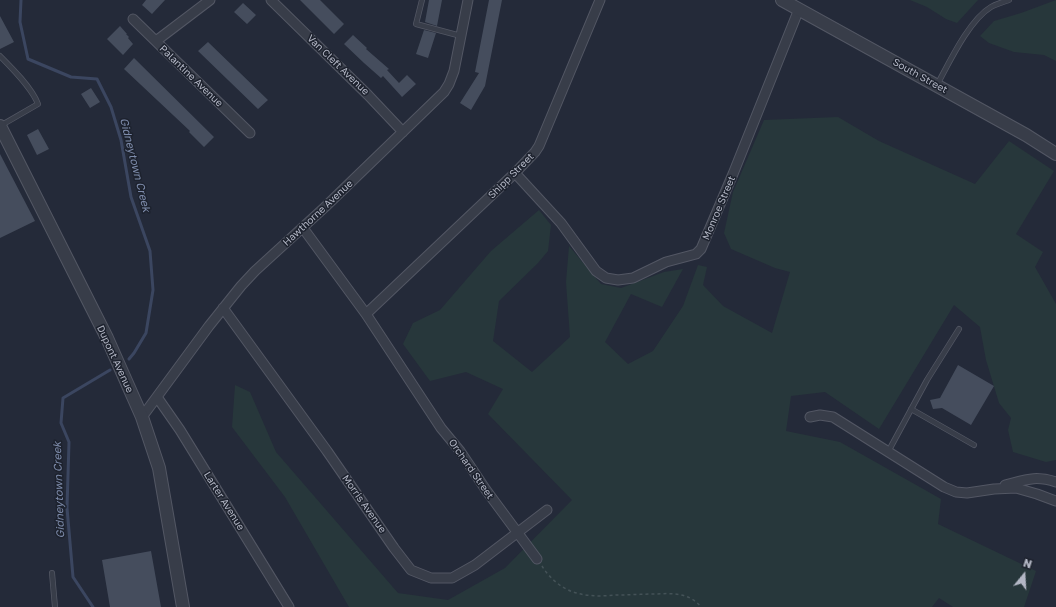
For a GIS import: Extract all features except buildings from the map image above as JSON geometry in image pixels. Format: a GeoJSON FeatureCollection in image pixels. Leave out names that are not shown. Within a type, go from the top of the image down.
{"type":"FeatureCollection","features":[{"type":"Feature","properties":{"kind":"street"},"geometry":{"type":"LineString","coordinates":[[156,41],[210,0]]}},
{"type":"Feature","properties":{"kind":"street","name":"Van Cleft Avenue"},"geometry":{"type":"LineString","coordinates":[[271,0],[362,89],[403,132]]}},
{"type":"Feature","properties":{"kind":"street","name":"Hawthorne Avenue"},"geometry":{"type":"LineString","coordinates":[[142,417],[222,308],[241,286],[444,92],[454,71],[468,0]]}},
{"type":"Feature","properties":{"kind":"street","name":"Shipp Street"},"geometry":{"type":"LineString","coordinates":[[366,314],[515,173],[535,152],[539,146],[600,0]]}},
{"type":"Feature","properties":{"kind":"street","name":"South Street"},"geometry":{"type":"LineString","coordinates":[[782,0],[1026,135],[1056,154]]}},
{"type":"Feature","properties":{"kind":"street","name":"Monroe Street"},"geometry":{"type":"LineString","coordinates":[[515,173],[561,223],[596,271],[606,278],[618,280],[633,278],[666,262],[696,254],[701,249],[733,174],[799,9]]}},
{"type":"Feature","properties":{"kind":"street","name":"Palantine Avenue"},"geometry":{"type":"LineString","coordinates":[[133,20],[250,133]]}},
{"type":"Feature","properties":{"kind":"street","name":"Dupont Avenue"},"geometry":{"type":"LineString","coordinates":[[0,126],[107,338],[142,417],[159,468],[183,607]]}},
{"type":"Feature","properties":{"kind":"street","name":"Orchard Street"},"geometry":{"type":"LineString","coordinates":[[302,228],[366,314],[442,428],[537,559]]}},
{"type":"Feature","properties":{"kind":"street","name":"Morris Avenue"},"geometry":{"type":"LineString","coordinates":[[222,308],[327,451],[394,548],[412,570],[430,578],[452,578],[475,565],[548,510]]}},
{"type":"Feature","properties":{"kind":"street","name":"Larter Avenue"},"geometry":{"type":"LineString","coordinates":[[157,397],[180,430],[289,607]]}},
{"type":"Feature","properties":{"kind":"street"},"geometry":{"type":"LineString","coordinates":[[810,417],[820,415],[833,417],[944,487],[956,492],[967,493],[994,489],[1016,488],[1056,501]]}},
{"type":"Feature","properties":{"kind":"street"},"geometry":{"type":"LineString","coordinates":[[994,489],[1029,478],[1045,478],[1056,482]]}},
{"type":"Feature","properties":{"kind":"lane"},"geometry":{"type":"LineString","coordinates":[[422,0],[416,24],[461,36]]}},
{"type":"Feature","properties":{"kind":"lane"},"geometry":{"type":"LineString","coordinates":[[937,85],[976,19],[991,7],[1008,0]]}},
{"type":"Feature","properties":{"kind":"lane"},"geometry":{"type":"LineString","coordinates":[[0,56],[31,91],[38,104],[0,126]]}},
{"type":"Feature","properties":{"kind":"lane"},"geometry":{"type":"LineString","coordinates":[[888,452],[927,380],[959,329]]}},
{"type":"Feature","properties":{"kind":"lane"},"geometry":{"type":"LineString","coordinates":[[911,409],[974,445]]}},
{"type":"Feature","properties":{"kind":"lane"},"geometry":{"type":"LineString","coordinates":[[52,573],[55,607]]}},
{"type":"Feature","properties":{"kind":"path"},"geometry":{"type":"LineString","coordinates":[[537,559],[546,573],[561,586],[576,593],[597,596],[674,593],[686,596],[698,603],[701,607]]}},
{"type":"Feature","properties":{"kind":"shaded area"},"geometry":{"type":"Polygon","coordinates":[[[910,0],[978,0],[957,23],[946,19],[927,7],[910,0]]]}},
{"type":"Feature","properties":{"kind":"shaded area"},"geometry":{"type":"Polygon","coordinates":[[[1056,0],[1056,61],[1044,55],[1014,52],[989,43],[980,36],[994,21],[1056,0]]]}},
{"type":"Feature","properties":{"kind":"shaded area"},"geometry":{"type":"Polygon","coordinates":[[[838,117],[879,141],[975,184],[1009,141],[1054,171],[1016,234],[1043,252],[1035,267],[1056,304],[1056,460],[1046,462],[1013,452],[1008,430],[1011,418],[999,403],[986,360],[980,327],[954,305],[879,429],[825,392],[791,396],[786,431],[840,442],[941,499],[938,524],[1036,571],[1024,607],[953,607],[939,598],[932,607],[349,607],[285,497],[232,427],[235,385],[250,392],[276,452],[398,593],[448,600],[505,568],[572,500],[488,414],[503,389],[466,372],[430,381],[403,344],[413,323],[440,310],[491,251],[539,210],[551,225],[548,251],[538,263],[499,301],[493,341],[532,372],[570,337],[566,282],[569,246],[601,284],[621,288],[664,272],[683,269],[662,307],[631,294],[605,342],[628,364],[653,351],[683,306],[698,265],[707,267],[703,285],[723,306],[772,333],[790,272],[775,268],[731,249],[724,233],[733,192],[764,120],[838,117]]]}},
{"type":"Feature","properties":{"kind":"waterway","name":"Gidneytown Creek"},"geometry":{"type":"LineString","coordinates":[[21,0],[20,22],[28,59],[71,77],[97,79],[111,107],[121,140],[131,197],[150,251],[153,290],[146,333],[129,359]]}},
{"type":"Feature","properties":{"kind":"waterway","name":"Gidneytown Creek"},"geometry":{"type":"LineString","coordinates":[[93,607],[73,577],[67,508],[69,442],[61,423],[63,398],[110,370]]}}]}
